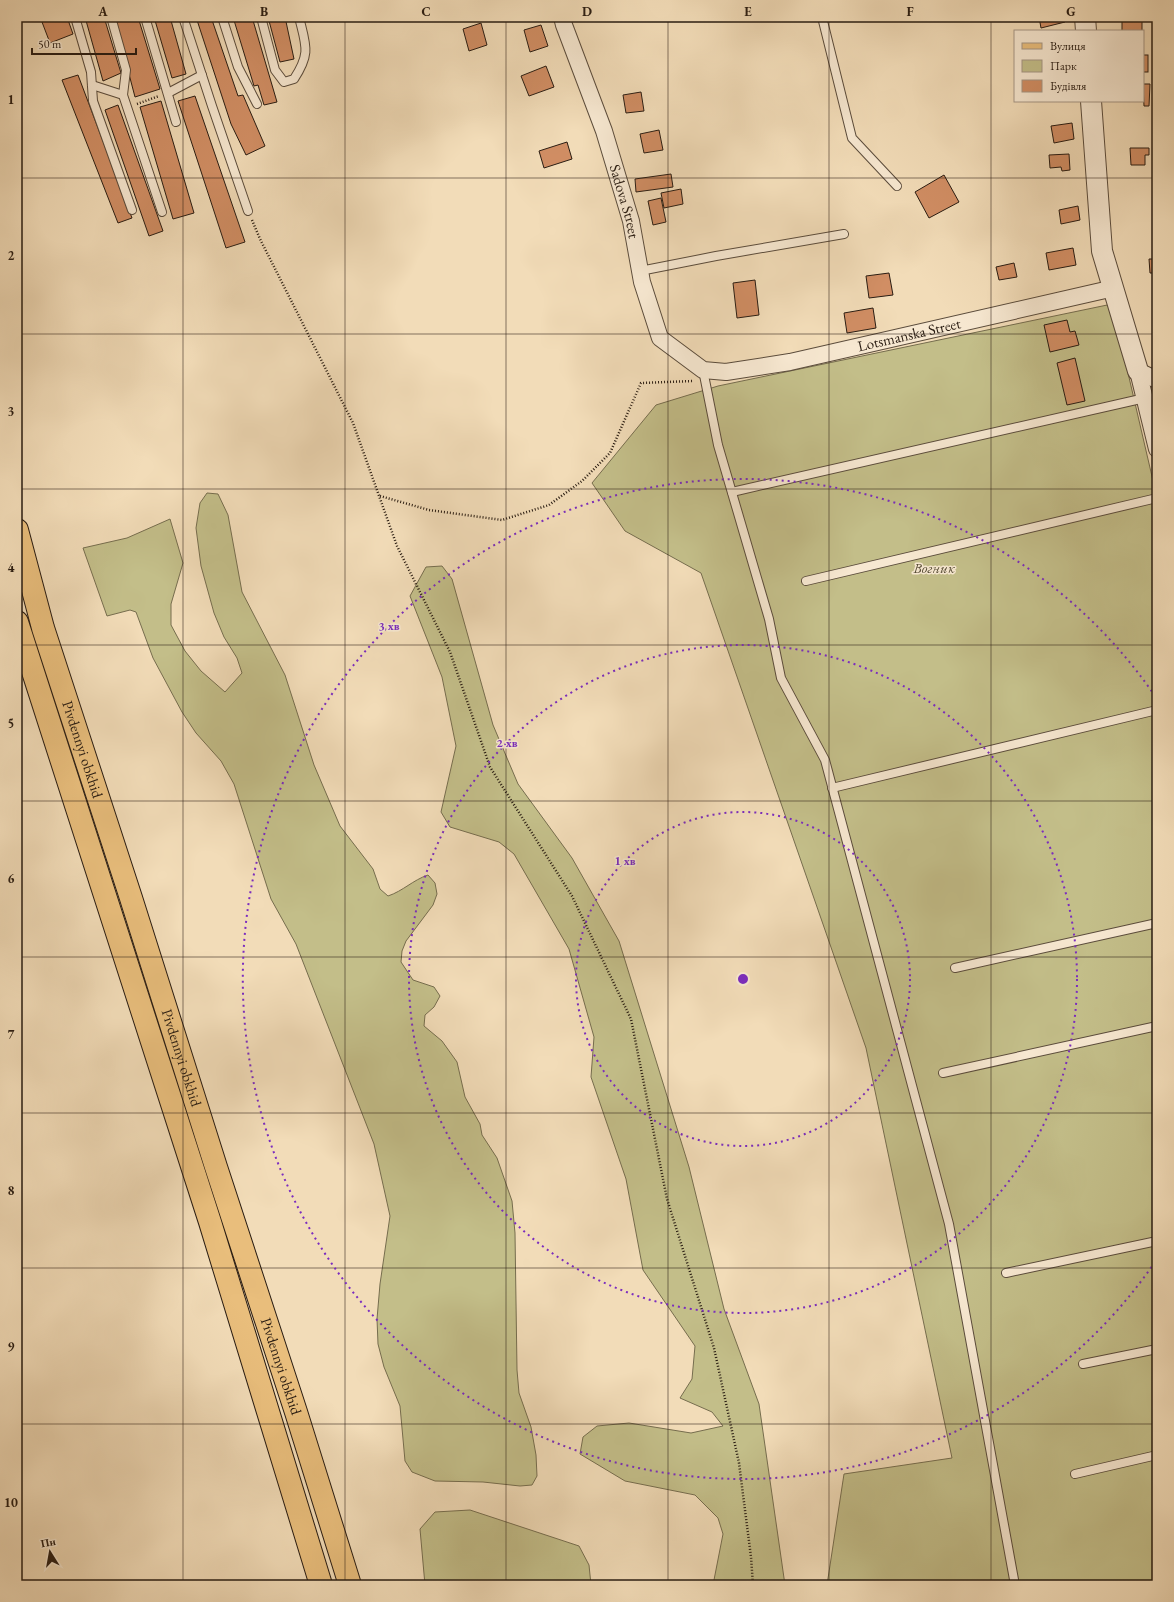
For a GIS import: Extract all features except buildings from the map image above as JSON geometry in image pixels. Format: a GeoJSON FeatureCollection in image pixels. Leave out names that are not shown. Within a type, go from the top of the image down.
{"type":"FeatureCollection","features":[{"type":"Feature","properties":{"kind":"main road","name":"Pivdennyi obkhid"},"geometry":{"type":"LineString","coordinates":[[17,530],[43,628],[129,891],[350,1585]]}},
{"type":"Feature","properties":{"kind":"main road","name":"Pivdennyi obkhid"},"geometry":{"type":"LineString","coordinates":[[17,622],[210,1222],[321,1585]]}},
{"type":"Feature","properties":{"kind":"street","name":"Sadova Street"},"geometry":{"type":"LineString","coordinates":[[562,17],[604,131],[631,221],[642,282],[660,338],[704,376]]}},
{"type":"Feature","properties":{"kind":"street"},"geometry":{"type":"LineString","coordinates":[[1085,17],[1086,30]]}},
{"type":"Feature","properties":{"kind":"street"},"geometry":{"type":"LineString","coordinates":[[1091,102],[1102,250],[1138,371],[1156,440]]}},
{"type":"Feature","properties":{"kind":"street","name":"Lotsmanska Street"},"geometry":{"type":"LineString","coordinates":[[704,376],[790,362],[1114,288]]}},
{"type":"Feature","properties":{"kind":"street"},"geometry":{"type":"LineString","coordinates":[[1138,371],[1157,380]]}},
{"type":"Feature","properties":{"kind":"lane"},"geometry":{"type":"LineString","coordinates":[[75,17],[91,72],[93,101],[132,210]]}},
{"type":"Feature","properties":{"kind":"lane"},"geometry":{"type":"LineString","coordinates":[[111,17],[126,70],[123,95],[162,212]]}},
{"type":"Feature","properties":{"kind":"lane"},"geometry":{"type":"LineString","coordinates":[[145,17],[176,122]]}},
{"type":"Feature","properties":{"kind":"lane"},"geometry":{"type":"LineString","coordinates":[[184,17],[248,211]]}},
{"type":"Feature","properties":{"kind":"lane"},"geometry":{"type":"LineString","coordinates":[[222,17],[238,67],[257,104]]}},
{"type":"Feature","properties":{"kind":"lane"},"geometry":{"type":"LineString","coordinates":[[261,17],[275,70],[284,82],[294,79],[304,65],[306,48],[299,17]]}},
{"type":"Feature","properties":{"kind":"lane"},"geometry":{"type":"LineString","coordinates":[[822,17],[852,138],[897,186]]}},
{"type":"Feature","properties":{"kind":"lane"},"geometry":{"type":"LineString","coordinates":[[168,93],[202,75]]}},
{"type":"Feature","properties":{"kind":"lane"},"geometry":{"type":"LineString","coordinates":[[92,85],[123,95]]}},
{"type":"Feature","properties":{"kind":"lane"},"geometry":{"type":"LineString","coordinates":[[640,271],[844,234]]}},
{"type":"Feature","properties":{"kind":"lane"},"geometry":{"type":"LineString","coordinates":[[704,376],[718,445],[769,619],[781,678],[825,760],[949,1224],[1015,1585]]}},
{"type":"Feature","properties":{"kind":"lane"},"geometry":{"type":"LineString","coordinates":[[732,492],[1145,398]]}},
{"type":"Feature","properties":{"kind":"lane"},"geometry":{"type":"LineString","coordinates":[[806,581],[1157,498]]}},
{"type":"Feature","properties":{"kind":"lane"},"geometry":{"type":"LineString","coordinates":[[832,788],[1157,710]]}},
{"type":"Feature","properties":{"kind":"lane"},"geometry":{"type":"LineString","coordinates":[[955,968],[1157,923]]}},
{"type":"Feature","properties":{"kind":"lane"},"geometry":{"type":"LineString","coordinates":[[943,1073],[1157,1026]]}},
{"type":"Feature","properties":{"kind":"lane"},"geometry":{"type":"LineString","coordinates":[[1006,1273],[1157,1241]]}},
{"type":"Feature","properties":{"kind":"lane"},"geometry":{"type":"LineString","coordinates":[[1083,1364],[1157,1348]]}},
{"type":"Feature","properties":{"kind":"lane"},"geometry":{"type":"LineString","coordinates":[[1075,1474],[1157,1455]]}},
{"type":"Feature","properties":{"kind":"path"},"geometry":{"type":"LineString","coordinates":[[127,108],[168,93]]}},
{"type":"Feature","properties":{"kind":"path"},"geometry":{"type":"LineString","coordinates":[[248,211],[260,239],[354,423],[398,546],[450,652],[490,767],[572,896],[631,1019],[667,1199],[714,1348],[739,1463],[751,1558],[752,1585]]}},
{"type":"Feature","properties":{"kind":"path"},"geometry":{"type":"LineString","coordinates":[[380,496],[429,510],[502,520],[549,505],[582,481],[610,453],[641,383],[704,376]]}},
{"type":"Feature","properties":{"kind":"green space","name":"Вогник"},"geometry":{"type":"Polygon","coordinates":[[[1112,304],[1157,498],[1157,1585],[827,1585],[844,1474],[952,1458],[866,1048],[701,573],[625,531],[592,483],[656,405],[718,386],[1112,304]]]}},
{"type":"Feature","properties":{"kind":"green space"},"geometry":{"type":"Polygon","coordinates":[[[207,493],[218,494],[228,515],[242,592],[285,675],[314,765],[340,826],[373,869],[380,889],[388,896],[428,875],[435,883],[437,894],[433,905],[406,941],[402,951],[401,962],[413,980],[434,987],[440,996],[434,1007],[425,1015],[424,1026],[442,1041],[457,1062],[465,1097],[480,1124],[482,1135],[497,1158],[512,1201],[515,1233],[517,1370],[519,1393],[531,1427],[536,1455],[537,1476],[532,1485],[520,1486],[483,1482],[435,1481],[412,1472],[405,1461],[400,1406],[384,1367],[378,1344],[377,1319],[380,1284],[390,1216],[374,1144],[296,944],[271,899],[234,784],[221,761],[196,733],[182,712],[153,658],[136,612],[130,610],[107,616],[83,548],[127,538],[170,519],[183,563],[171,604],[171,625],[185,651],[201,671],[225,692],[242,673],[237,658],[224,637],[214,613],[201,566],[196,528],[200,503],[207,493]]]}},
{"type":"Feature","properties":{"kind":"green space"},"geometry":{"type":"Polygon","coordinates":[[[442,566],[452,579],[493,725],[518,784],[572,858],[619,941],[689,1167],[724,1309],[759,1404],[785,1585],[713,1585],[723,1534],[718,1518],[695,1495],[625,1481],[580,1454],[583,1437],[597,1426],[629,1423],[691,1433],[723,1426],[712,1412],[680,1398],[692,1379],[695,1346],[643,1270],[626,1179],[591,1077],[594,1037],[569,949],[514,854],[499,842],[450,827],[441,812],[456,746],[442,677],[410,596],[426,567],[442,566]]]}},
{"type":"Feature","properties":{"kind":"green space"},"geometry":{"type":"Polygon","coordinates":[[[470,1510],[579,1546],[589,1565],[591,1585],[425,1585],[420,1529],[435,1512],[470,1510]]]}}]}
